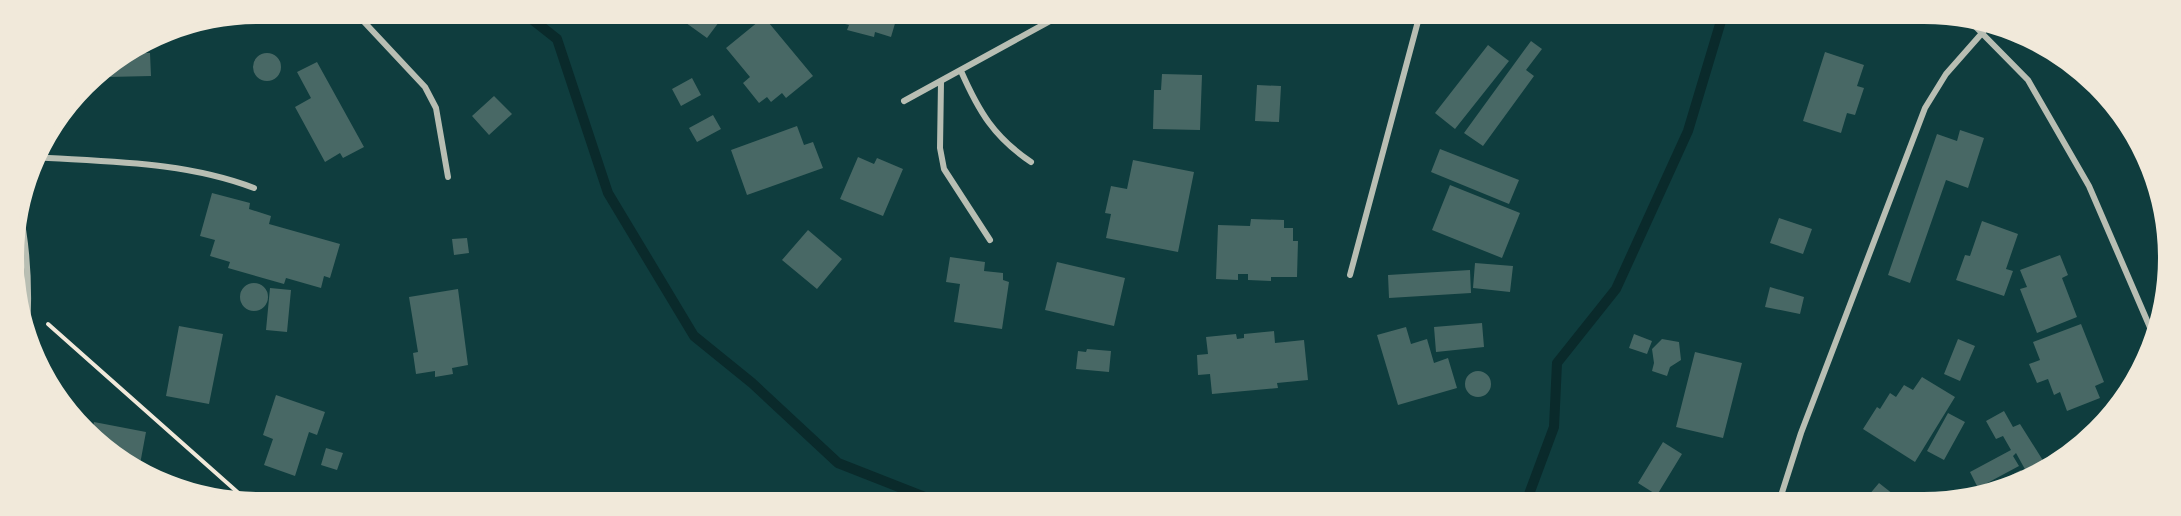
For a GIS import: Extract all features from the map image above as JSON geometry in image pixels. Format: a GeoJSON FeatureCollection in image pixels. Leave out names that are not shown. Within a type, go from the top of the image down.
{"type":"FeatureCollection","features":[{"type":"Feature","properties":{"kind":"street"},"geometry":{"type":"LineString","coordinates":[[362,20],[425,87],[436,108],[447,177]]}},
{"type":"Feature","properties":{"kind":"street"},"geometry":{"type":"LineString","coordinates":[[904,101],[1052,20]]}},
{"type":"Feature","properties":{"kind":"street"},"geometry":{"type":"LineString","coordinates":[[1350,275],[1418,20]]}},
{"type":"Feature","properties":{"kind":"street"},"geometry":{"type":"LineString","coordinates":[[1976,26],[2028,80],[2089,186],[2151,329]]}},
{"type":"Feature","properties":{"kind":"street"},"geometry":{"type":"LineString","coordinates":[[1781,496],[1801,433],[1925,108],[1946,74],[1983,32]]}},
{"type":"Feature","properties":{"kind":"street"},"geometry":{"type":"LineString","coordinates":[[961,71],[980,112],[1001,139],[1031,162]]}},
{"type":"Feature","properties":{"kind":"street"},"geometry":{"type":"LineString","coordinates":[[941,82],[940,148],[944,170],[990,240]]}},
{"type":"Feature","properties":{"kind":"street"},"geometry":{"type":"LineString","coordinates":[[42,158],[170,166],[224,176],[254,188]]}},
{"type":"Feature","properties":{"kind":"street"},"geometry":{"type":"LineString","coordinates":[[22,227],[27,261],[30,308],[29,322]]}},
{"type":"Feature","properties":{"kind":"path"},"geometry":{"type":"LineString","coordinates":[[30,308],[242,496]]}},
{"type":"Feature","properties":{"kind":"building"},"geometry":{"type":"Polygon","coordinates":[[[682,20],[720,20],[707,38],[682,20]]]}},
{"type":"Feature","properties":{"kind":"building"},"geometry":{"type":"Polygon","coordinates":[[[760,20],[766,20],[813,76],[786,98],[782,93],[771,102],[767,97],[759,103],[743,83],[750,77],[726,48],[760,20]]]}},
{"type":"Feature","properties":{"kind":"building"},"geometry":{"type":"Polygon","coordinates":[[[838,20],[896,20],[891,37],[875,32],[874,37],[847,30],[849,25],[837,22],[838,20]]]}},
{"type":"Feature","properties":{"kind":"building"},"geometry":{"type":"Polygon","coordinates":[[[1531,41],[1542,49],[1526,70],[1534,76],[1483,146],[1464,133],[1531,41]]]}},
{"type":"Feature","properties":{"kind":"building"},"geometry":{"type":"Polygon","coordinates":[[[1488,45],[1509,61],[1455,129],[1435,113],[1488,45]]]}},
{"type":"Feature","properties":{"kind":"building"},"geometry":{"type":"Polygon","coordinates":[[[1825,52],[1864,65],[1857,86],[1864,88],[1855,115],[1847,113],[1841,133],[1803,121],[1825,52]]]}},
{"type":"Feature","properties":{"kind":"building"},"geometry":{"type":"Polygon","coordinates":[[[136,53],[150,53],[151,76],[108,77],[108,73],[136,53]]]}},
{"type":"Feature","properties":{"kind":"building"},"geometry":{"type":"Polygon","coordinates":[[[267,53],[277,57],[281,67],[277,77],[267,81],[257,77],[253,67],[257,57],[267,53]]]}},
{"type":"Feature","properties":{"kind":"building"},"geometry":{"type":"Polygon","coordinates":[[[317,62],[364,147],[343,158],[340,153],[325,162],[295,107],[311,98],[297,72],[317,62]]]}},
{"type":"Feature","properties":{"kind":"building"},"geometry":{"type":"Polygon","coordinates":[[[1162,74],[1202,75],[1200,130],[1153,129],[1154,90],[1161,90],[1162,74]]]}},
{"type":"Feature","properties":{"kind":"building"},"geometry":{"type":"Polygon","coordinates":[[[692,78],[701,95],[681,106],[672,89],[692,78]]]}},
{"type":"Feature","properties":{"kind":"building"},"geometry":{"type":"Polygon","coordinates":[[[1257,85],[1281,86],[1279,122],[1255,121],[1257,85]]]}},
{"type":"Feature","properties":{"kind":"building"},"geometry":{"type":"Polygon","coordinates":[[[494,96],[512,114],[489,135],[472,116],[494,96]]]}},
{"type":"Feature","properties":{"kind":"building"},"geometry":{"type":"Polygon","coordinates":[[[713,115],[721,129],[697,142],[689,128],[713,115]]]}},
{"type":"Feature","properties":{"kind":"building"},"geometry":{"type":"Polygon","coordinates":[[[797,126],[804,145],[813,142],[823,168],[747,195],[731,150],[797,126]]]}},
{"type":"Feature","properties":{"kind":"building"},"geometry":{"type":"Polygon","coordinates":[[[1960,130],[1984,138],[1968,188],[1946,180],[1910,283],[1888,275],[1937,134],[1957,141],[1960,130]]]}},
{"type":"Feature","properties":{"kind":"building"},"geometry":{"type":"Polygon","coordinates":[[[1440,149],[1519,180],[1509,204],[1431,172],[1440,149]]]}},
{"type":"Feature","properties":{"kind":"building"},"geometry":{"type":"Polygon","coordinates":[[[858,157],[874,164],[877,158],[903,169],[883,216],[840,199],[858,157]]]}},
{"type":"Feature","properties":{"kind":"building"},"geometry":{"type":"Polygon","coordinates":[[[1133,160],[1194,172],[1178,252],[1106,238],[1111,214],[1105,213],[1111,186],[1127,189],[1133,160]]]}},
{"type":"Feature","properties":{"kind":"building"},"geometry":{"type":"Polygon","coordinates":[[[1450,185],[1520,213],[1502,258],[1432,230],[1450,185]]]}},
{"type":"Feature","properties":{"kind":"building"},"geometry":{"type":"Polygon","coordinates":[[[212,193],[250,203],[249,209],[271,216],[269,224],[340,244],[330,278],[324,276],[321,288],[286,278],[284,284],[228,268],[230,262],[210,256],[215,240],[200,236],[212,193]]]}},
{"type":"Feature","properties":{"kind":"building"},"geometry":{"type":"Polygon","coordinates":[[[1779,218],[1812,229],[1803,254],[1770,243],[1779,218]]]}},
{"type":"Feature","properties":{"kind":"building"},"geometry":{"type":"Polygon","coordinates":[[[1251,219],[1284,220],[1284,228],[1293,228],[1293,241],[1298,241],[1297,277],[1271,277],[1271,281],[1248,280],[1248,274],[1238,274],[1238,280],[1216,279],[1218,225],[1250,226],[1251,219]]]}},
{"type":"Feature","properties":{"kind":"building"},"geometry":{"type":"Polygon","coordinates":[[[1982,221],[2018,234],[2006,269],[2013,271],[2004,296],[1956,280],[1965,255],[1970,256],[1982,221]]]}},
{"type":"Feature","properties":{"kind":"building"},"geometry":{"type":"Polygon","coordinates":[[[808,230],[842,259],[817,289],[782,260],[808,230]]]}},
{"type":"Feature","properties":{"kind":"building"},"geometry":{"type":"Polygon","coordinates":[[[467,238],[469,253],[454,255],[452,239],[467,238]]]}},
{"type":"Feature","properties":{"kind":"building"},"geometry":{"type":"Polygon","coordinates":[[[2060,255],[2068,275],[2062,278],[2077,317],[2037,333],[2020,289],[2027,287],[2020,270],[2060,255]]]}},
{"type":"Feature","properties":{"kind":"building"},"geometry":{"type":"Polygon","coordinates":[[[950,257],[985,262],[984,271],[1003,273],[1003,280],[1009,282],[1002,329],[954,322],[960,284],[946,282],[950,257]]]}},
{"type":"Feature","properties":{"kind":"building"},"geometry":{"type":"Polygon","coordinates":[[[1057,262],[1125,278],[1114,326],[1045,310],[1057,262]]]}},
{"type":"Feature","properties":{"kind":"building"},"geometry":{"type":"Polygon","coordinates":[[[1475,263],[1513,266],[1510,292],[1473,288],[1475,263]]]}},
{"type":"Feature","properties":{"kind":"building"},"geometry":{"type":"Polygon","coordinates":[[[1470,270],[1471,293],[1389,298],[1388,275],[1470,270]]]}},
{"type":"Feature","properties":{"kind":"building"},"geometry":{"type":"Polygon","coordinates":[[[254,283],[264,287],[268,297],[264,307],[254,311],[244,307],[240,297],[244,287],[254,283]]]}},
{"type":"Feature","properties":{"kind":"building"},"geometry":{"type":"Polygon","coordinates":[[[1770,287],[1804,297],[1800,314],[1765,307],[1770,287]]]}},
{"type":"Feature","properties":{"kind":"building"},"geometry":{"type":"Polygon","coordinates":[[[270,288],[291,290],[287,332],[266,330],[270,288]]]}},
{"type":"Feature","properties":{"kind":"building"},"geometry":{"type":"Polygon","coordinates":[[[458,289],[468,365],[452,368],[453,374],[435,377],[435,371],[416,374],[413,353],[418,352],[409,297],[458,289]]]}},
{"type":"Feature","properties":{"kind":"building"},"geometry":{"type":"Polygon","coordinates":[[[1482,323],[1484,347],[1436,352],[1434,327],[1482,323]]]}},
{"type":"Feature","properties":{"kind":"building"},"geometry":{"type":"Polygon","coordinates":[[[2081,324],[2104,382],[2095,386],[2100,398],[2067,411],[2060,392],[2054,395],[2048,379],[2037,383],[2029,364],[2040,360],[2033,342],[2081,324]]]}},
{"type":"Feature","properties":{"kind":"building"},"geometry":{"type":"Polygon","coordinates":[[[179,326],[223,334],[209,404],[166,396],[179,326]]]}},
{"type":"Feature","properties":{"kind":"building"},"geometry":{"type":"Polygon","coordinates":[[[1406,327],[1411,344],[1427,339],[1434,363],[1448,358],[1457,388],[1398,405],[1377,335],[1406,327]]]}},
{"type":"Feature","properties":{"kind":"building"},"geometry":{"type":"Polygon","coordinates":[[[1274,331],[1275,343],[1304,340],[1308,380],[1277,383],[1278,388],[1212,394],[1210,374],[1198,375],[1197,355],[1208,354],[1206,337],[1236,334],[1237,339],[1244,338],[1244,334],[1274,331]]]}},
{"type":"Feature","properties":{"kind":"building"},"geometry":{"type":"Polygon","coordinates":[[[1634,334],[1652,341],[1647,354],[1629,348],[1634,334]]]}},
{"type":"Feature","properties":{"kind":"building"},"geometry":{"type":"Polygon","coordinates":[[[1662,339],[1679,342],[1681,360],[1670,367],[1667,376],[1652,371],[1654,363],[1652,349],[1662,339]]]}},
{"type":"Feature","properties":{"kind":"building"},"geometry":{"type":"Polygon","coordinates":[[[1958,339],[1975,346],[1960,381],[1944,374],[1958,339]]]}},
{"type":"Feature","properties":{"kind":"building"},"geometry":{"type":"Polygon","coordinates":[[[1087,349],[1111,351],[1109,372],[1076,369],[1078,351],[1086,352],[1087,349]]]}},
{"type":"Feature","properties":{"kind":"building"},"geometry":{"type":"Polygon","coordinates":[[[1695,352],[1742,363],[1723,438],[1676,427],[1695,352]]]}},
{"type":"Feature","properties":{"kind":"building"},"geometry":{"type":"Polygon","coordinates":[[[1478,371],[1487,375],[1491,384],[1487,393],[1478,397],[1469,393],[1465,384],[1469,375],[1478,371]]]}},
{"type":"Feature","properties":{"kind":"building"},"geometry":{"type":"Polygon","coordinates":[[[1922,377],[1955,397],[1915,462],[1863,429],[1877,407],[1880,409],[1890,393],[1896,397],[1904,385],[1913,390],[1922,377]]]}},
{"type":"Feature","properties":{"kind":"building"},"geometry":{"type":"Polygon","coordinates":[[[276,395],[325,412],[317,435],[309,432],[295,476],[264,465],[273,439],[263,435],[276,395]]]}},
{"type":"Feature","properties":{"kind":"building"},"geometry":{"type":"Polygon","coordinates":[[[2004,411],[2013,427],[2020,424],[2045,463],[2027,473],[2016,453],[2013,456],[2019,466],[1978,488],[1970,472],[2011,450],[2003,436],[1996,439],[1986,421],[2004,411]]]}},
{"type":"Feature","properties":{"kind":"building"},"geometry":{"type":"Polygon","coordinates":[[[1948,413],[1965,422],[1944,460],[1927,451],[1948,413]]]}},
{"type":"Feature","properties":{"kind":"building"},"geometry":{"type":"Polygon","coordinates":[[[94,422],[146,432],[140,465],[113,447],[92,430],[94,422]]]}},
{"type":"Feature","properties":{"kind":"building"},"geometry":{"type":"Polygon","coordinates":[[[1663,442],[1682,454],[1657,495],[1638,483],[1663,442]]]}},
{"type":"Feature","properties":{"kind":"building"},"geometry":{"type":"Polygon","coordinates":[[[326,448],[343,453],[337,470],[321,465],[326,448]]]}},
{"type":"Feature","properties":{"kind":"building"},"geometry":{"type":"Polygon","coordinates":[[[2021,470],[2023,474],[2000,484],[1987,488],[2021,470]]]}},
{"type":"Feature","properties":{"kind":"building"},"geometry":{"type":"Polygon","coordinates":[[[1879,483],[1896,496],[1868,496],[1879,483]]]}},
{"type":"Feature","properties":{"kind":"waterway"},"geometry":{"type":"LineString","coordinates":[[533,20],[557,39],[608,193],[694,336],[752,383],[838,463],[922,496]]}},
{"type":"Feature","properties":{"kind":"waterway"},"geometry":{"type":"LineString","coordinates":[[1528,496],[1554,427],[1557,363],[1616,289],[1688,131],[1721,20]]}}]}
